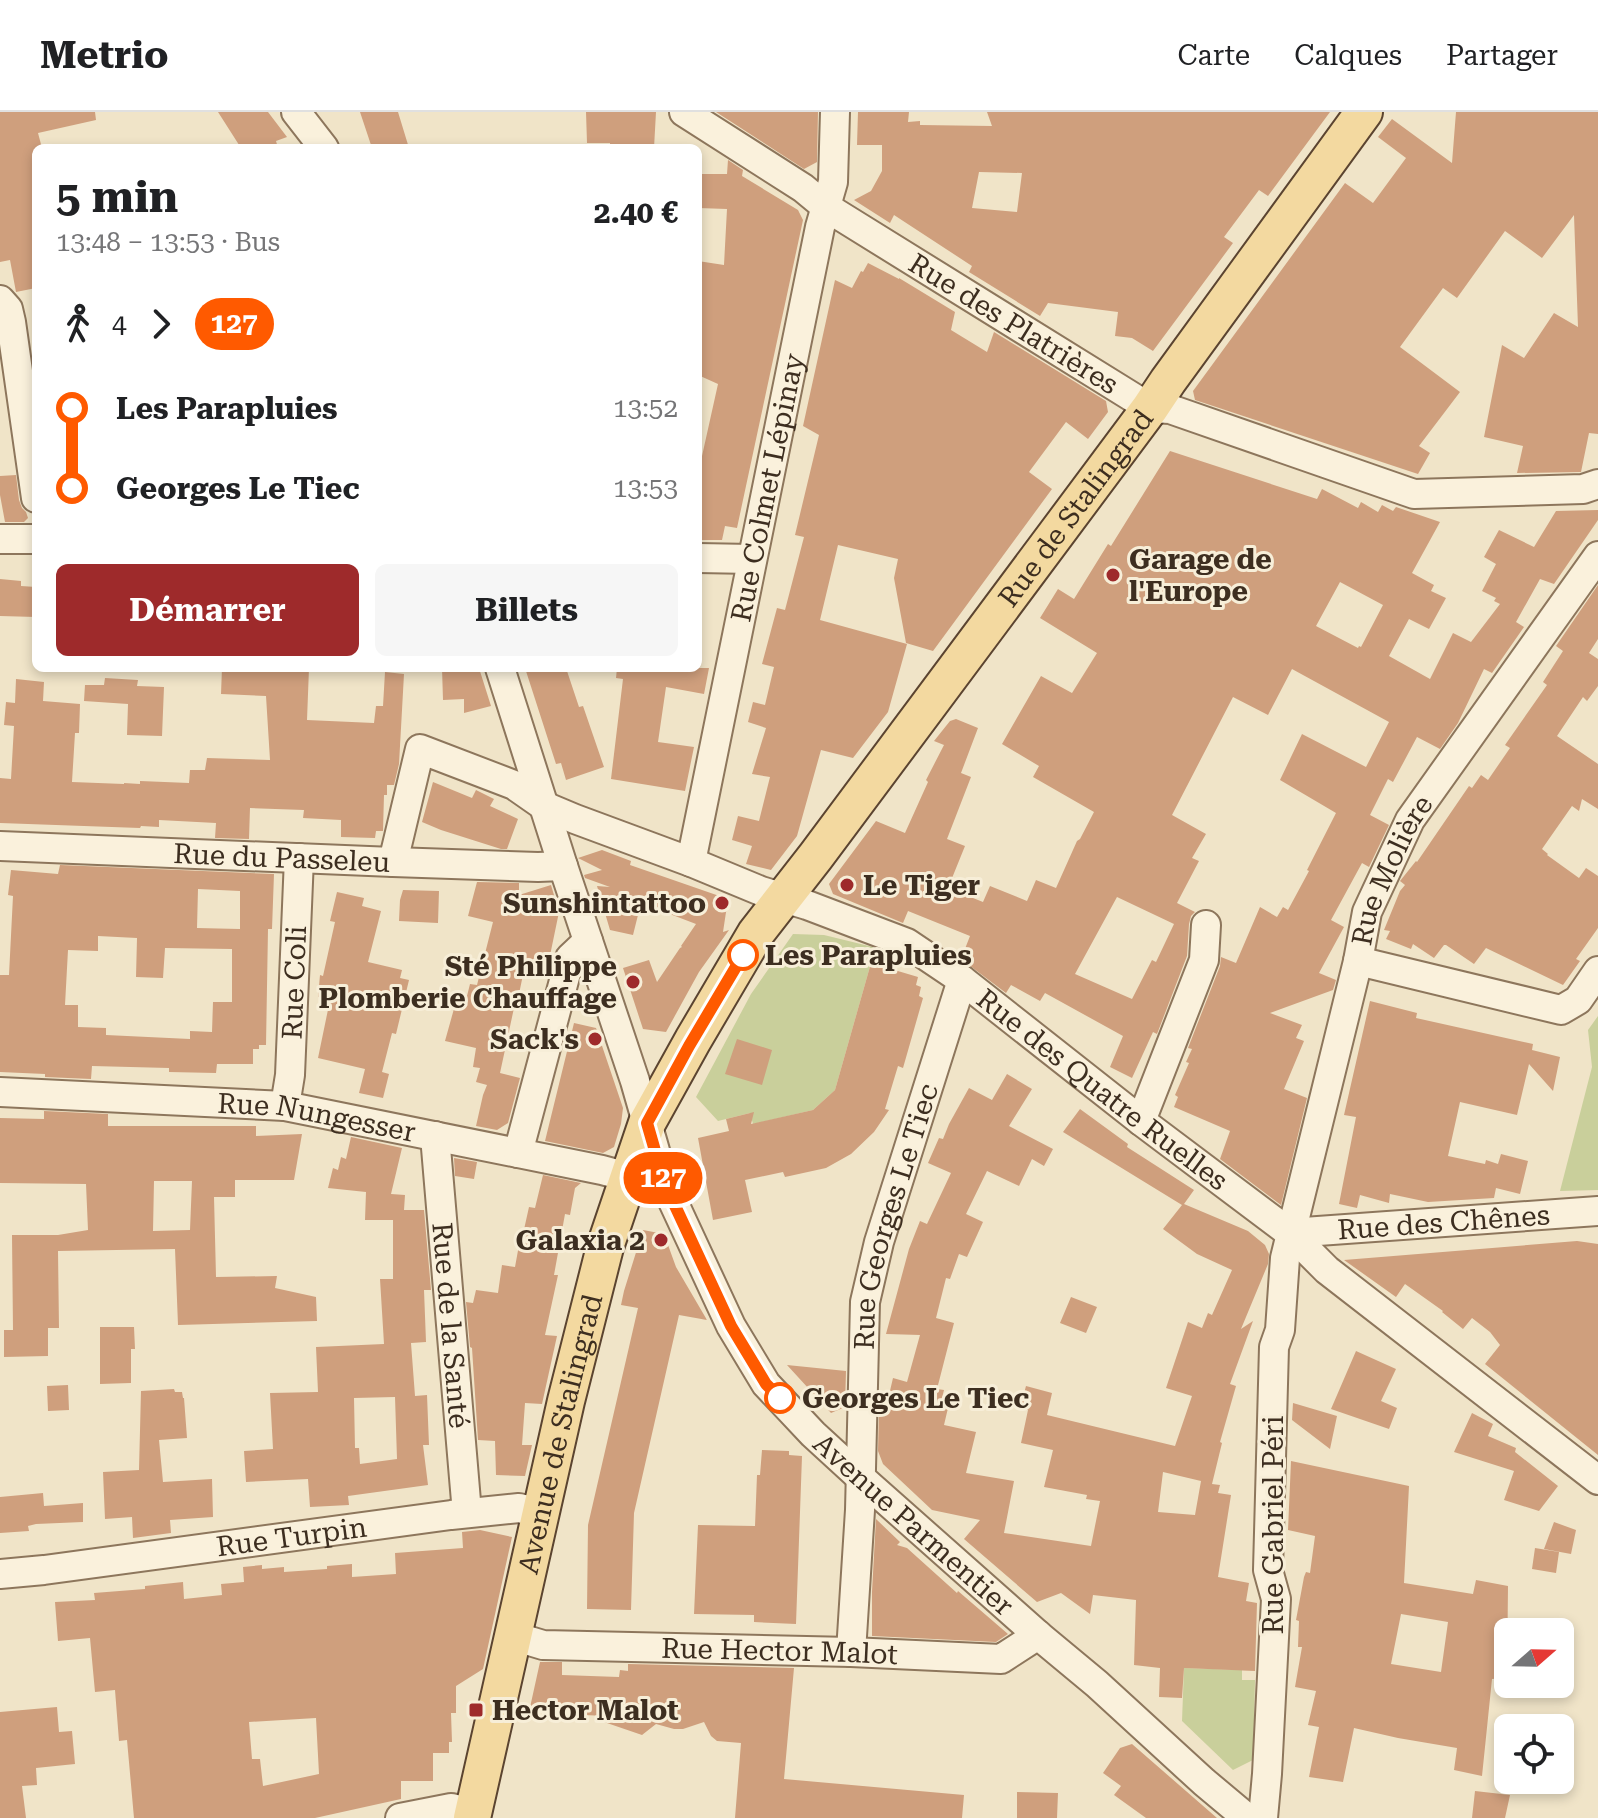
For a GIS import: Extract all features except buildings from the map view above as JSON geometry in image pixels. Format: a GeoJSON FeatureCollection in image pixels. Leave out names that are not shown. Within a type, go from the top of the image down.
{"type":"FeatureCollection","features":[{"type":"Feature","properties":{"kind":"main road","name":"Rue de Stalingrad"},"geometry":{"type":"LineString","coordinates":[[782,898],[1150,408],[1364,112]]}},
{"type":"Feature","properties":{"kind":"main road","name":"Avenue de Stalingrad"},"geometry":{"type":"LineString","coordinates":[[473,1815],[566,1401],[605,1247],[628,1177],[647,1123],[756,933],[782,898]]}},
{"type":"Feature","properties":{"kind":"street"},"geometry":{"type":"LineString","coordinates":[[296,112],[321,144]]}},
{"type":"Feature","properties":{"kind":"street"},"geometry":{"type":"LineString","coordinates":[[320,112],[330,144]]}},
{"type":"Feature","properties":{"kind":"street","name":"Rue des Platrières"},"geometry":{"type":"LineString","coordinates":[[684,112],[803,188],[826,207],[1150,408],[1170,409],[1414,494],[1583,489],[1598,484]]}},
{"type":"Feature","properties":{"kind":"street","name":"Rue Colmet Lépinay"},"geometry":{"type":"LineString","coordinates":[[691,862],[833,182],[835,112]]}},
{"type":"Feature","properties":{"kind":"street"},"geometry":{"type":"LineString","coordinates":[[0,300],[8,309],[11,322],[32,470]]}},
{"type":"Feature","properties":{"kind":"street"},"geometry":{"type":"LineString","coordinates":[[0,539],[32,539]]}},
{"type":"Feature","properties":{"kind":"street","name":"Rue Molière"},"geometry":{"type":"LineString","coordinates":[[1290,1233],[1358,961],[1367,912],[1410,820],[1598,556]]}},
{"type":"Feature","properties":{"kind":"street"},"geometry":{"type":"LineString","coordinates":[[702,558],[752,559]]}},
{"type":"Feature","properties":{"kind":"street","name":"Avenue Parmentier"},"geometry":{"type":"LineString","coordinates":[[501,672],[635,1081],[664,1182],[731,1326],[766,1384],[813,1434],[861,1478],[1247,1818]]}},
{"type":"Feature","properties":{"kind":"street","name":"Rue des Quatre Ruelles"},"geometry":{"type":"LineString","coordinates":[[393,862],[420,749],[514,785],[544,806],[907,943],[962,980],[1290,1233],[1327,1270],[1598,1480]]}},
{"type":"Feature","properties":{"kind":"street","name":"Rue du Passeleu"},"geometry":{"type":"LineString","coordinates":[[0,846],[563,866]]}},
{"type":"Feature","properties":{"kind":"street","name":"Rue Coli"},"geometry":{"type":"LineString","coordinates":[[285,1106],[290,1075],[299,858]]}},
{"type":"Feature","properties":{"kind":"street"},"geometry":{"type":"LineString","coordinates":[[1141,1121],[1204,960],[1206,925]]}},
{"type":"Feature","properties":{"kind":"street"},"geometry":{"type":"LineString","coordinates":[[518,1153],[570,958],[588,941]]}},
{"type":"Feature","properties":{"kind":"street"},"geometry":{"type":"LineString","coordinates":[[1358,961],[1561,1010],[1578,1000],[1598,971]]}},
{"type":"Feature","properties":{"kind":"street","name":"Rue Georges Le Tiec"},"geometry":{"type":"LineString","coordinates":[[851,1652],[861,1478],[865,1302],[879,1242],[962,980]]}},
{"type":"Feature","properties":{"kind":"street","name":"Rue Nungesser"},"geometry":{"type":"LineString","coordinates":[[0,1092],[285,1106],[628,1177]]}},
{"type":"Feature","properties":{"kind":"street","name":"Rue de la Santé"},"geometry":{"type":"LineString","coordinates":[[435,1136],[467,1513]]}},
{"type":"Feature","properties":{"kind":"street","name":"Rue des Chênes"},"geometry":{"type":"LineString","coordinates":[[1290,1233],[1598,1211]]}},
{"type":"Feature","properties":{"kind":"street","name":"Rue Gabriel Péri"},"geometry":{"type":"LineString","coordinates":[[1263,1818],[1276,1599],[1268,1570],[1274,1347],[1280,1330],[1285,1258],[1290,1233]]}},
{"type":"Feature","properties":{"kind":"street","name":"Rue Turpin"},"geometry":{"type":"LineString","coordinates":[[0,1574],[467,1513],[519,1508],[541,1513]]}},
{"type":"Feature","properties":{"kind":"street","name":"Rue Hector Malot"},"geometry":{"type":"LineString","coordinates":[[513,1636],[543,1645],[851,1652],[1001,1659],[1038,1635]]}},
{"type":"Feature","properties":{"kind":"street"},"geometry":{"type":"LineString","coordinates":[[400,1818],[451,1808],[473,1815]]}},
{"type":"Feature","properties":{"kind":"green space"},"geometry":{"type":"Polygon","coordinates":[[[793,934],[824,935],[873,947],[835,1090],[813,1110],[753,1124],[750,1113],[718,1121],[696,1097],[751,994],[793,934]]]}},
{"type":"Feature","properties":{"kind":"green space"},"geometry":{"type":"Polygon","coordinates":[[[1598,1016],[1598,1190],[1560,1191],[1592,1067],[1588,1030],[1598,1016]]]}},
{"type":"Feature","properties":{"kind":"green space"},"geometry":{"type":"Polygon","coordinates":[[[1184,1668],[1242,1670],[1242,1680],[1255,1680],[1253,1760],[1233,1770],[1182,1721],[1184,1668]]]}},
{"type":"Feature","properties":{"kind":"bus line","name":"127"},"geometry":{"type":"LineString","coordinates":[[743,955],[647,1123],[664,1182],[731,1326],[766,1384],[780,1398]]}},
{"type":"Feature","properties":{"kind":"place","name":"Garage de l'Europe"},"geometry":{"type":"Point","coordinates":[1113,575]}},
{"type":"Feature","properties":{"kind":"place","name":"Le Tiger"},"geometry":{"type":"Point","coordinates":[847,885]}},
{"type":"Feature","properties":{"kind":"place","name":"Sunshintattoo"},"geometry":{"type":"Point","coordinates":[722,903]}},
{"type":"Feature","properties":{"kind":"place","name":"Les Parapluies"},"geometry":{"type":"Point","coordinates":[743,955]}},
{"type":"Feature","properties":{"kind":"place","name":"Sté Philippe Plomberie Chauffage"},"geometry":{"type":"Point","coordinates":[633,982]}},
{"type":"Feature","properties":{"kind":"place","name":"Sack's"},"geometry":{"type":"Point","coordinates":[595,1039]}},
{"type":"Feature","properties":{"kind":"place","name":"Galaxia 2"},"geometry":{"type":"Point","coordinates":[661,1240]}},
{"type":"Feature","properties":{"kind":"place","name":"Georges Le Tiec"},"geometry":{"type":"Point","coordinates":[780,1398]}},
{"type":"Feature","properties":{"kind":"place","name":"Hector Malot"},"geometry":{"type":"Point","coordinates":[476,1710]}}]}
